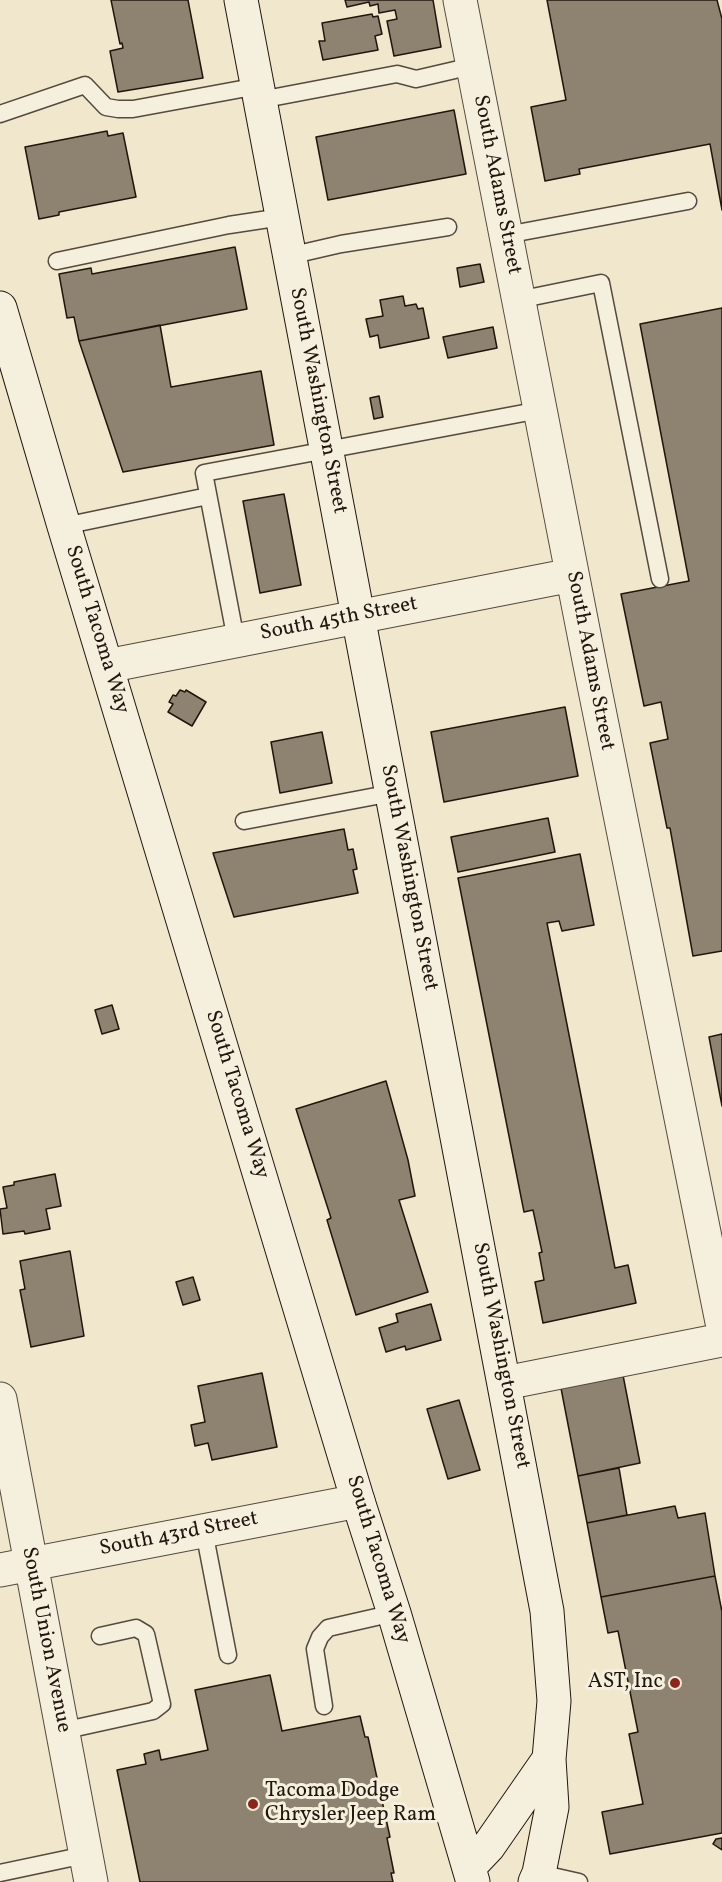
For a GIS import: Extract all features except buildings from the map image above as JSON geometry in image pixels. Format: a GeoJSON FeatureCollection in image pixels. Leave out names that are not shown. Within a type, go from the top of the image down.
{"type":"FeatureCollection","features":[{"type":"Feature","properties":{"kind":"street","name":"South Washington Street"},"geometry":{"type":"LineString","coordinates":[[241,0],[541,1578],[550,1638],[554,1701],[549,1759],[552,1807],[537,1878]]}},
{"type":"Feature","properties":{"kind":"street","name":"South Adams Street"},"geometry":{"type":"LineString","coordinates":[[460,0],[572,575],[722,1322]]}},
{"type":"Feature","properties":{"kind":"street","name":"South Tacoma Way"},"geometry":{"type":"LineString","coordinates":[[0,308],[471,1875]]}},
{"type":"Feature","properties":{"kind":"street","name":"South 45th Street"},"geometry":{"type":"LineString","coordinates":[[107,666],[572,575]]}},
{"type":"Feature","properties":{"kind":"street"},"geometry":{"type":"LineString","coordinates":[[505,1383],[722,1340]]}},
{"type":"Feature","properties":{"kind":"street","name":"South Union Avenue"},"geometry":{"type":"LineString","coordinates":[[0,1399],[16,1567],[62,1731],[88,1869]]}},
{"type":"Feature","properties":{"kind":"street","name":"South 43rd Street"},"geometry":{"type":"LineString","coordinates":[[16,1567],[358,1501]]}},
{"type":"Feature","properties":{"kind":"street","name":"South Washington Street"},"geometry":{"type":"LineString","coordinates":[[471,1875],[549,1759]]}},
{"type":"Feature","properties":{"kind":"lane"},"geometry":{"type":"LineString","coordinates":[[0,114],[85,85],[106,107],[133,109],[397,74],[416,79],[472,66]]}},
{"type":"Feature","properties":{"kind":"lane"},"geometry":{"type":"LineString","coordinates":[[506,235],[688,201]]}},
{"type":"Feature","properties":{"kind":"lane"},"geometry":{"type":"LineString","coordinates":[[57,261],[229,225],[282,217]]}},
{"type":"Feature","properties":{"kind":"lane"},"geometry":{"type":"LineString","coordinates":[[290,256],[341,244],[448,228]]}},
{"type":"Feature","properties":{"kind":"lane"},"geometry":{"type":"LineString","coordinates":[[518,300],[601,283],[660,579]]}},
{"type":"Feature","properties":{"kind":"lane"},"geometry":{"type":"LineString","coordinates":[[236,640],[204,473],[540,410]]}},
{"type":"Feature","properties":{"kind":"lane"},"geometry":{"type":"LineString","coordinates":[[64,526],[208,496]]}},
{"type":"Feature","properties":{"kind":"lane"},"geometry":{"type":"LineString","coordinates":[[244,821],[392,793]]}},
{"type":"Feature","properties":{"kind":"lane"},"geometry":{"type":"LineString","coordinates":[[204,1530],[228,1655]]}},
{"type":"Feature","properties":{"kind":"lane"},"geometry":{"type":"LineString","coordinates":[[324,1706],[315,1649],[320,1637],[328,1628],[394,1613]]}},
{"type":"Feature","properties":{"kind":"lane"},"geometry":{"type":"LineString","coordinates":[[62,1731],[153,1711],[162,1704],[146,1634],[136,1628],[100,1636]]}},
{"type":"Feature","properties":{"kind":"lane"},"geometry":{"type":"LineString","coordinates":[[0,1873],[88,1869]]}},
{"type":"Feature","properties":{"kind":"lane"},"geometry":{"type":"LineString","coordinates":[[537,1878],[579,1882]]}},
{"type":"Feature","properties":{"kind":"place","name":"AST, Inc"},"geometry":{"type":"Point","coordinates":[675,1683]}},
{"type":"Feature","properties":{"kind":"place","name":"Tacoma Dodge Chrysler Jeep Ram"},"geometry":{"type":"Point","coordinates":[253,1804]}}]}
